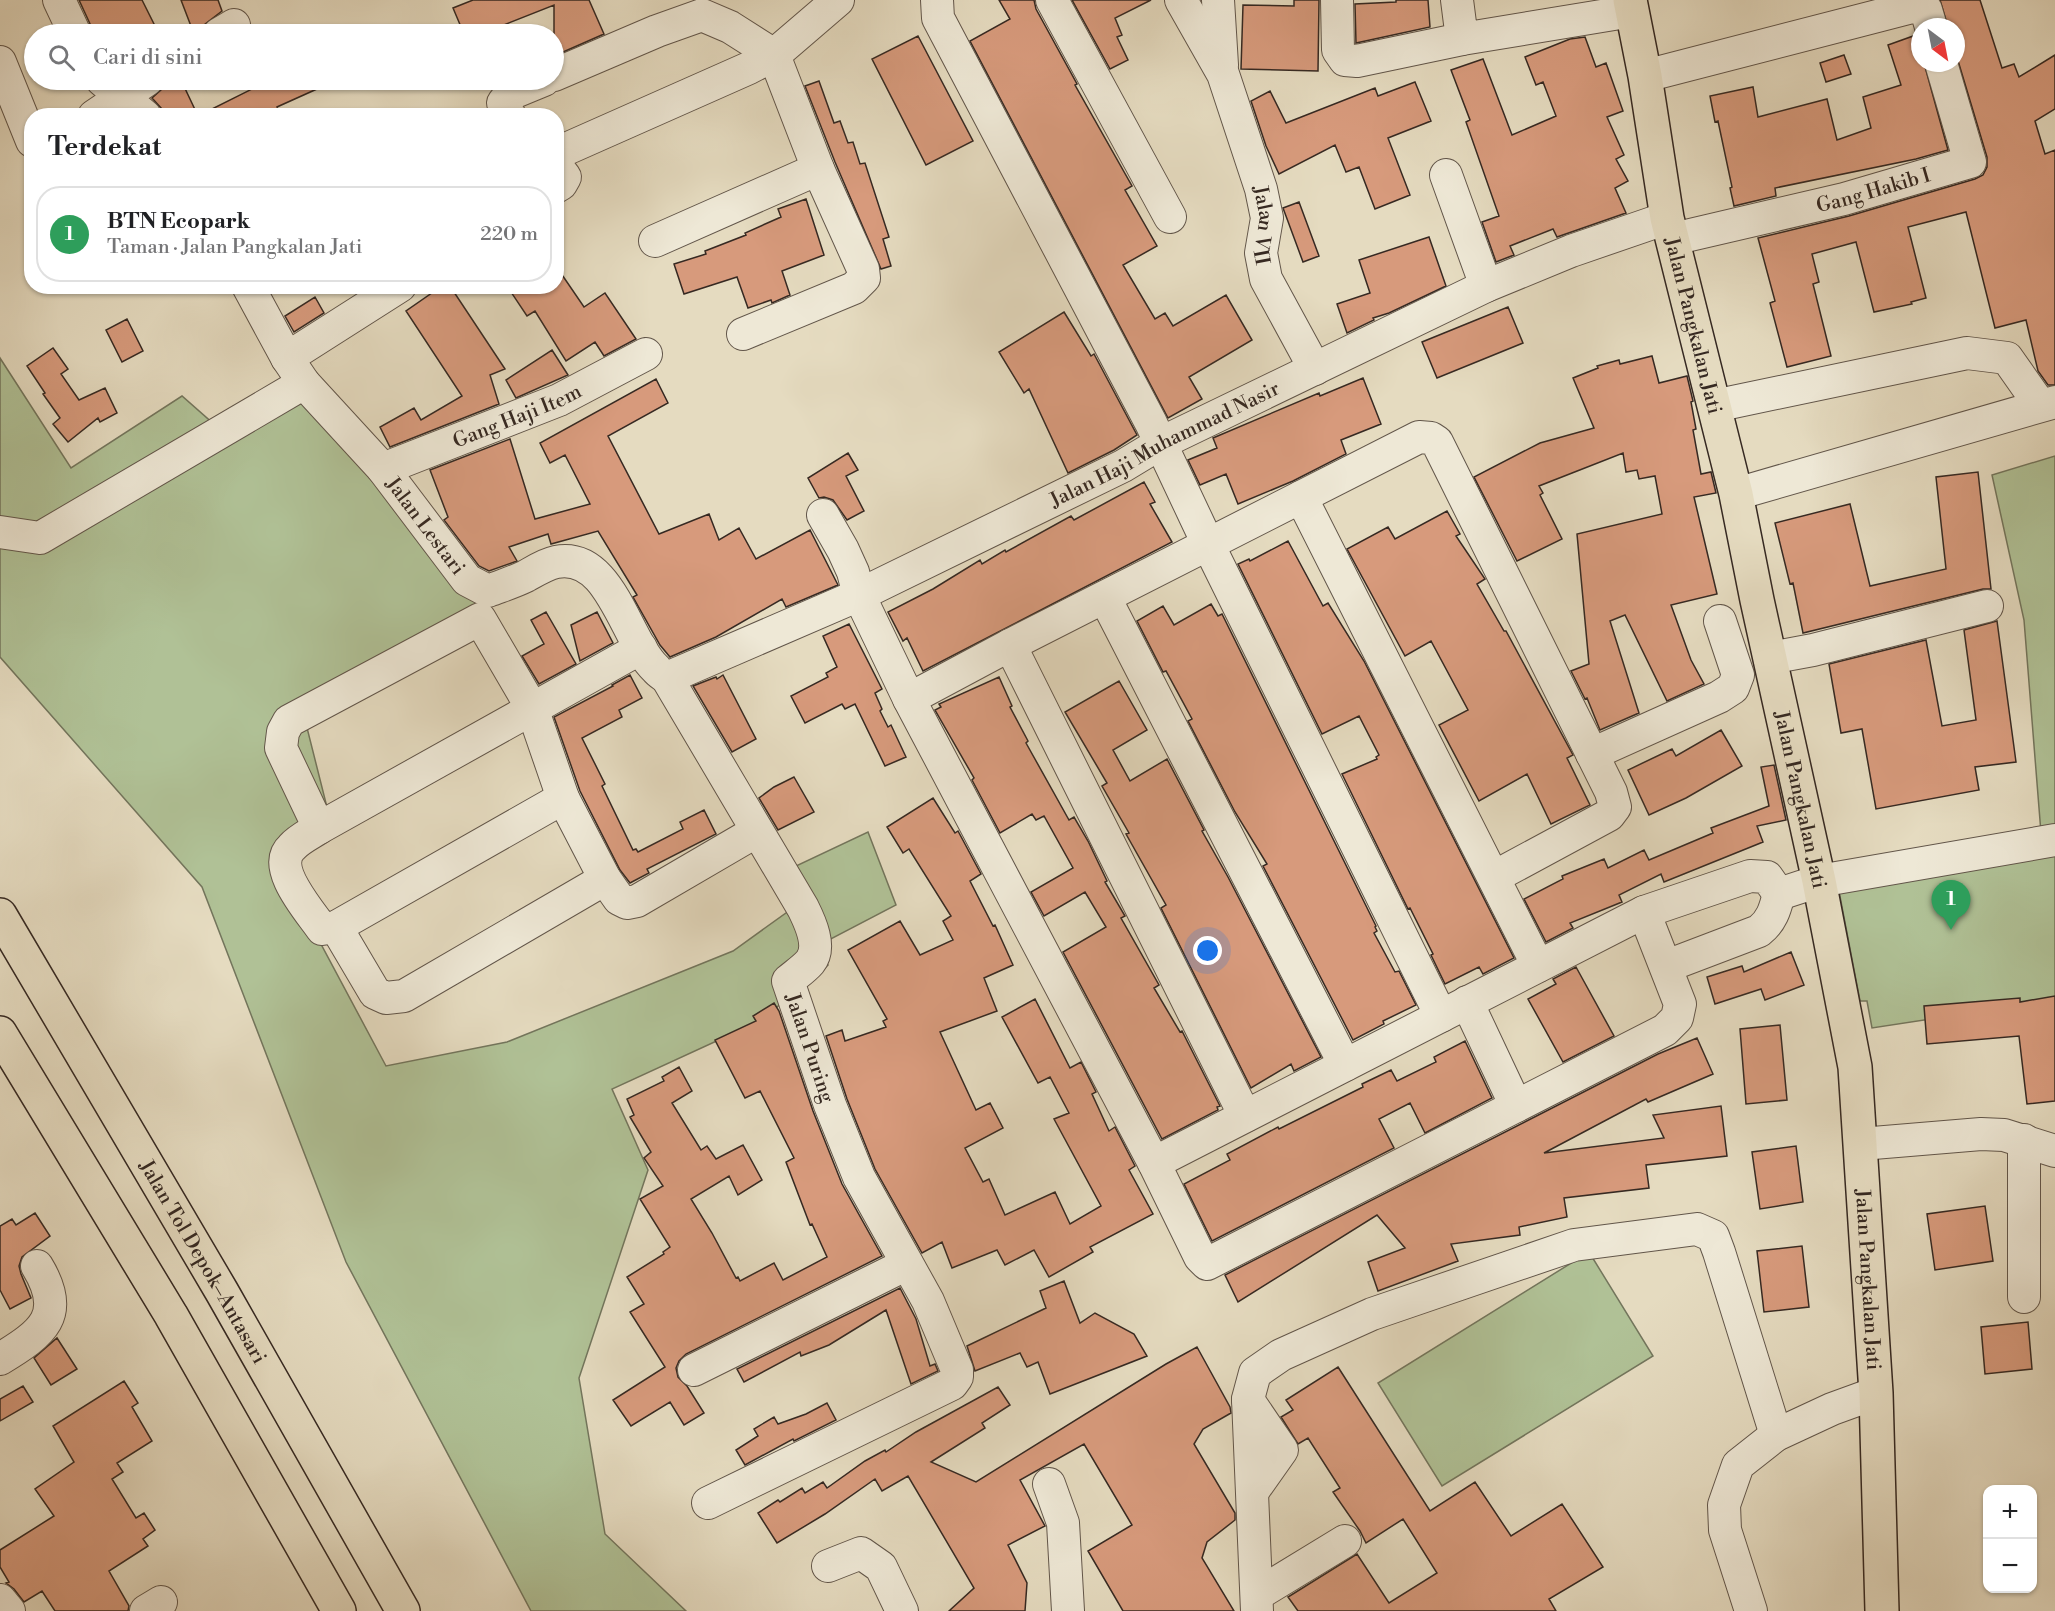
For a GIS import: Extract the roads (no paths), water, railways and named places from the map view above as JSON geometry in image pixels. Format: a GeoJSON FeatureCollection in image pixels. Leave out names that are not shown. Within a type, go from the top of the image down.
{"type":"FeatureCollection","features":[{"type":"Feature","properties":{"kind":"main road","name":"Jalan Pangkalan Jati"},"geometry":{"type":"LineString","coordinates":[[1631,5],[1670,228],[1736,494],[1819,881],[1856,1067],[1876,1393],[1882,1611]]}},
{"type":"Feature","properties":{"kind":"main road"},"geometry":{"type":"LineString","coordinates":[[0,902],[28,960]]}},
{"type":"Feature","properties":{"kind":"main road","name":"Jalan Tol Depok–Antasari"},"geometry":{"type":"LineString","coordinates":[[0,915],[240,1322],[403,1611]]}},
{"type":"Feature","properties":{"kind":"main road"},"geometry":{"type":"LineString","coordinates":[[0,1032],[177,1325],[339,1611]]}},
{"type":"Feature","properties":{"kind":"street"},"geometry":{"type":"LineString","coordinates":[[59,0],[70,24]]}},
{"type":"Feature","properties":{"kind":"street"},"geometry":{"type":"LineString","coordinates":[[564,155],[774,55],[838,0]]}},
{"type":"Feature","properties":{"kind":"street"},"geometry":{"type":"LineString","coordinates":[[937,0],[938,18],[1161,443],[1208,544],[1454,1009],[1516,1106]]}},
{"type":"Feature","properties":{"kind":"street"},"geometry":{"type":"LineString","coordinates":[[1052,0],[1170,217]]}},
{"type":"Feature","properties":{"kind":"street","name":"Jalan VII"},"geometry":{"type":"LineString","coordinates":[[1181,0],[1223,74],[1261,189],[1267,218],[1261,253],[1266,279],[1315,369]]}},
{"type":"Feature","properties":{"kind":"street","name":"Jalan VII"},"geometry":{"type":"LineString","coordinates":[[1218,0],[1223,74]]}},
{"type":"Feature","properties":{"kind":"street"},"geometry":{"type":"LineString","coordinates":[[1336,0],[1338,50],[1345,60],[1357,61],[1631,5]]}},
{"type":"Feature","properties":{"kind":"street"},"geometry":{"type":"LineString","coordinates":[[1457,0],[1462,39]]}},
{"type":"Feature","properties":{"kind":"street"},"geometry":{"type":"LineString","coordinates":[[1645,76],[1912,7],[1926,10],[1928,18]]}},
{"type":"Feature","properties":{"kind":"street"},"geometry":{"type":"LineString","coordinates":[[564,71],[657,31],[702,15],[730,27],[774,55],[818,169],[864,278],[854,288],[743,334]]}},
{"type":"Feature","properties":{"kind":"street"},"geometry":{"type":"LineString","coordinates":[[0,62],[24,121]]}},
{"type":"Feature","properties":{"kind":"street","name":"Gang Hakib I"},"geometry":{"type":"LineString","coordinates":[[1670,228],[1844,199],[1970,162],[1944,72]]}},
{"type":"Feature","properties":{"kind":"street"},"geometry":{"type":"LineString","coordinates":[[99,108],[110,90]]}},
{"type":"Feature","properties":{"kind":"street"},"geometry":{"type":"LineString","coordinates":[[113,90],[135,108]]}},
{"type":"Feature","properties":{"kind":"street"},"geometry":{"type":"LineString","coordinates":[[506,108],[503,103],[510,94],[520,90]]}},
{"type":"Feature","properties":{"kind":"street"},"geometry":{"type":"LineString","coordinates":[[655,241],[818,169]]}},
{"type":"Feature","properties":{"kind":"street"},"geometry":{"type":"LineString","coordinates":[[1446,175],[1486,286]]}},
{"type":"Feature","properties":{"kind":"street","name":"Jalan Haji Muhammad Nasir"},"geometry":{"type":"LineString","coordinates":[[667,678],[859,595],[1123,466],[1161,443],[1486,286],[1571,251],[1670,228]]}},
{"type":"Feature","properties":{"kind":"street","name":"Jalan Lestari"},"geometry":{"type":"LineString","coordinates":[[253,294],[296,370],[383,469],[466,580],[488,591],[510,584],[554,562],[573,561],[589,568],[607,588],[655,669],[667,678]]}},
{"type":"Feature","properties":{"kind":"street"},"geometry":{"type":"LineString","coordinates":[[0,532],[40,538],[296,370],[390,294]]}},
{"type":"Feature","properties":{"kind":"street"},"geometry":{"type":"LineString","coordinates":[[1714,406],[1967,353],[2007,358],[2047,404],[1736,494]]}},
{"type":"Feature","properties":{"kind":"street","name":"Gang Haji Item"},"geometry":{"type":"LineString","coordinates":[[383,469],[559,400],[645,354]]}},
{"type":"Feature","properties":{"kind":"street"},"geometry":{"type":"LineString","coordinates":[[909,699],[1010,645],[1419,437],[1431,438],[1437,442],[1611,792],[1615,807],[1609,815],[1494,878]]}},
{"type":"Feature","properties":{"kind":"street"},"geometry":{"type":"LineString","coordinates":[[1301,497],[1538,966]]}},
{"type":"Feature","properties":{"kind":"street"},"geometry":{"type":"LineString","coordinates":[[823,515],[846,558],[859,595],[909,699],[1154,1163],[1200,1257],[1207,1264],[1665,1030],[1677,1018],[1680,1004],[1644,912]]}},
{"type":"Feature","properties":{"kind":"street"},"geometry":{"type":"LineString","coordinates":[[1105,598],[1345,1065]]}},
{"type":"Feature","properties":{"kind":"street"},"geometry":{"type":"LineString","coordinates":[[1770,658],[1813,650],[1987,606]]}},
{"type":"Feature","properties":{"kind":"street"},"geometry":{"type":"LineString","coordinates":[[319,828],[281,748],[283,732],[289,721],[480,619],[532,708],[563,798],[605,879],[619,899],[627,903],[637,901],[757,831]]}},
{"type":"Feature","properties":{"kind":"street"},"geometry":{"type":"LineString","coordinates":[[1592,754],[1719,697],[1733,688],[1738,675],[1720,621]]}},
{"type":"Feature","properties":{"kind":"street"},"geometry":{"type":"LineString","coordinates":[[1010,645],[1245,1116]]}},
{"type":"Feature","properties":{"kind":"street"},"geometry":{"type":"LineString","coordinates":[[563,798],[336,927],[322,928],[290,881],[284,861],[290,848],[319,828],[641,648]]}},
{"type":"Feature","properties":{"kind":"street","name":"Jalan Puring"},"geometry":{"type":"LineString","coordinates":[[667,678],[803,908],[810,924],[814,955],[788,981],[830,1105],[859,1177],[928,1301],[957,1370],[957,1377],[952,1384],[708,1503]]}},
{"type":"Feature","properties":{"kind":"street"},"geometry":{"type":"LineString","coordinates":[[1779,894],[1819,881],[2055,840]]}},
{"type":"Feature","properties":{"kind":"street"},"geometry":{"type":"LineString","coordinates":[[1154,1163],[1644,912],[1750,876],[1767,877],[1779,894],[1774,913],[1768,924],[1759,931],[1667,966]]}},
{"type":"Feature","properties":{"kind":"street"},"geometry":{"type":"LineString","coordinates":[[336,927],[375,993],[386,998],[404,996],[605,879]]}},
{"type":"Feature","properties":{"kind":"street"},"geometry":{"type":"LineString","coordinates":[[1861,1144],[1981,1134],[2004,1135],[2055,1151]]}},
{"type":"Feature","properties":{"kind":"street"},"geometry":{"type":"LineString","coordinates":[[2024,1140],[2025,1297]]}},
{"type":"Feature","properties":{"kind":"street"},"geometry":{"type":"LineString","coordinates":[[1258,1602],[1248,1399],[1255,1373],[1281,1355],[1372,1314],[1574,1245],[1697,1229],[1713,1236],[1776,1435]]}},
{"type":"Feature","properties":{"kind":"street"},"geometry":{"type":"LineString","coordinates":[[694,1370],[907,1264]]}},
{"type":"Feature","properties":{"kind":"street"},"geometry":{"type":"LineString","coordinates":[[0,1359],[29,1340],[40,1330],[50,1314],[51,1295],[47,1281],[37,1266]]}},
{"type":"Feature","properties":{"kind":"street"},"geometry":{"type":"LineString","coordinates":[[1751,1611],[1725,1530],[1724,1505],[1738,1465],[1776,1435],[1832,1409],[1876,1393]]}},
{"type":"Feature","properties":{"kind":"street"},"geometry":{"type":"LineString","coordinates":[[1049,1484],[1063,1523],[1068,1611]]}},
{"type":"Feature","properties":{"kind":"street"},"geometry":{"type":"LineString","coordinates":[[1258,1602],[1345,1541]]}},
{"type":"Feature","properties":{"kind":"street"},"geometry":{"type":"LineString","coordinates":[[828,1566],[861,1552],[881,1567],[902,1611]]}},
{"type":"Feature","properties":{"kind":"street"},"geometry":{"type":"LineString","coordinates":[[0,1600],[9,1611]]}},
{"type":"Feature","properties":{"kind":"place","name":"BTN Ecopark"},"geometry":{"type":"Point","coordinates":[1951,930]}}]}
